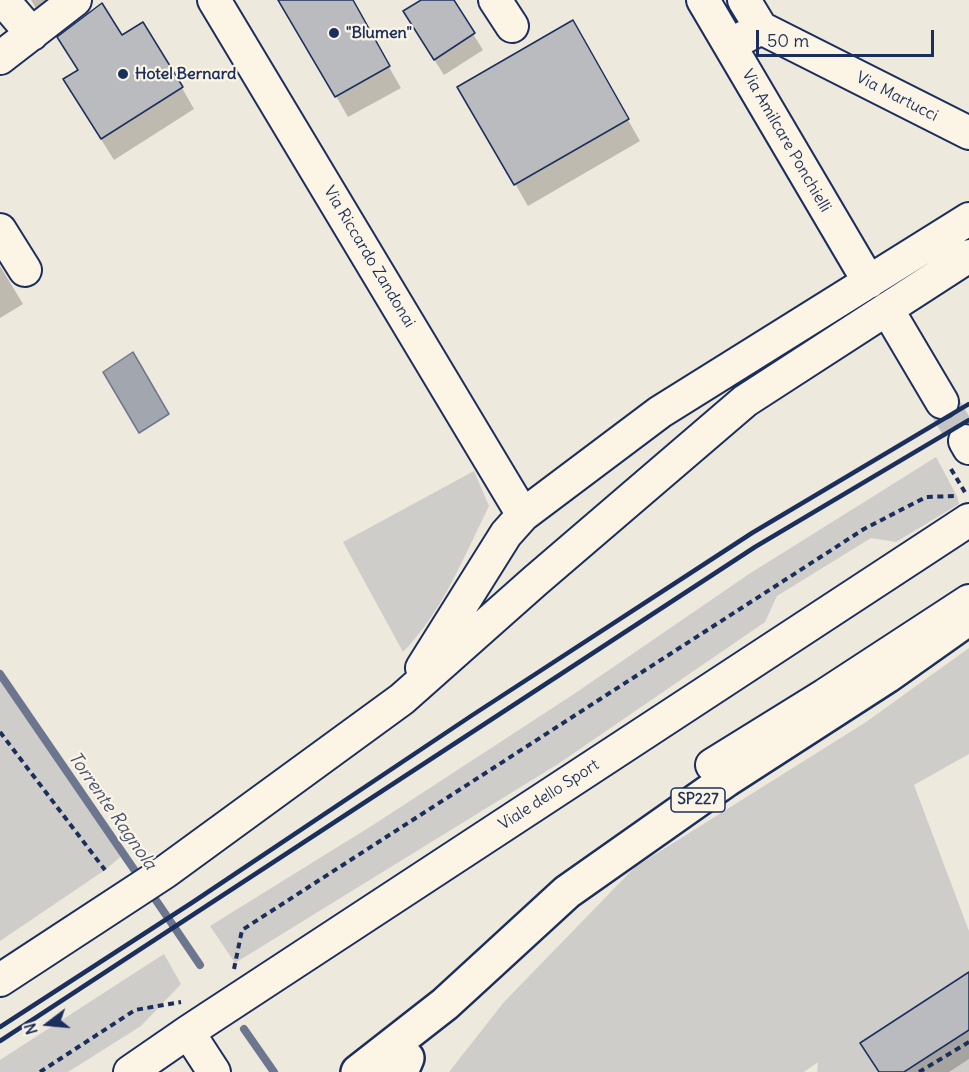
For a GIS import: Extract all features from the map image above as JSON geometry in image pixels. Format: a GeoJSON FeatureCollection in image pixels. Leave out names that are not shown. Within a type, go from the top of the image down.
{"type":"FeatureCollection","features":[{"type":"Feature","properties":{"kind":"highway","name":"SP227"},"geometry":{"type":"LineString","coordinates":[[401,1067],[445,1004],[567,892],[726,780],[887,676],[969,618]]}},
{"type":"Feature","properties":{"kind":"highway"},"geometry":{"type":"LineString","coordinates":[[358,1072],[445,1004]]}},
{"type":"Feature","properties":{"kind":"street"},"geometry":{"type":"LineString","coordinates":[[3,0],[32,34]]}},
{"type":"Feature","properties":{"kind":"street"},"geometry":{"type":"LineString","coordinates":[[0,58],[75,0]]}},
{"type":"Feature","properties":{"kind":"street","name":"Via Riccardo Zandonai"},"geometry":{"type":"LineString","coordinates":[[214,0],[524,515]]}},
{"type":"Feature","properties":{"kind":"street"},"geometry":{"type":"LineString","coordinates":[[495,0],[512,26]]}},
{"type":"Feature","properties":{"kind":"street","name":"Via Amilcare Ponchielli"},"geometry":{"type":"LineString","coordinates":[[703,0],[869,282]]}},
{"type":"Feature","properties":{"kind":"street"},"geometry":{"type":"LineString","coordinates":[[730,45],[761,28],[744,0]]}},
{"type":"Feature","properties":{"kind":"street","name":"Via Martucci"},"geometry":{"type":"LineString","coordinates":[[761,28],[969,133]]}},
{"type":"Feature","properties":{"kind":"street"},"geometry":{"type":"LineString","coordinates":[[402,699],[506,534],[524,515],[660,412],[969,219]]}},
{"type":"Feature","properties":{"kind":"street"},"geometry":{"type":"LineString","coordinates":[[0,230],[25,270]]}},
{"type":"Feature","properties":{"kind":"street"},"geometry":{"type":"LineString","coordinates":[[0,980],[165,872],[402,699],[535,581],[745,401],[969,256]]}},
{"type":"Feature","properties":{"kind":"street"},"geometry":{"type":"LineString","coordinates":[[887,309],[942,402]]}},
{"type":"Feature","properties":{"kind":"street"},"geometry":{"type":"LineString","coordinates":[[660,412],[643,431],[639,440],[641,450],[647,458],[659,462],[684,454]]}},
{"type":"Feature","properties":{"kind":"street","name":"Viale dello Sport"},"geometry":{"type":"LineString","coordinates":[[130,1072],[968,502]]}},
{"type":"Feature","properties":{"kind":"street"},"geometry":{"type":"LineString","coordinates":[[712,765],[969,601]]}},
{"type":"Feature","properties":{"kind":"street"},"geometry":{"type":"LineString","coordinates":[[188,1032],[214,1072]]}},
{"type":"Feature","properties":{"kind":"path"},"geometry":{"type":"LineString","coordinates":[[233,973],[242,930],[864,529],[926,497],[968,502],[961,451]]}},
{"type":"Feature","properties":{"kind":"path"},"geometry":{"type":"LineString","coordinates":[[0,732],[105,870]]}},
{"type":"Feature","properties":{"kind":"path"},"geometry":{"type":"LineString","coordinates":[[40,1072],[135,1011],[192,1001]]}},
{"type":"Feature","properties":{"kind":"path"},"geometry":{"type":"LineString","coordinates":[[919,1072],[969,1042]]}},
{"type":"Feature","properties":{"kind":"shaded area"},"geometry":{"type":"Polygon","coordinates":[[[133,352],[169,414],[139,433],[103,372],[133,352]]]}},
{"type":"Feature","properties":{"kind":"shaded area"},"geometry":{"type":"Polygon","coordinates":[[[936,457],[959,504],[896,542],[871,538],[777,596],[765,622],[558,764],[235,963],[210,926],[373,825],[574,694],[749,574],[936,457]]]}},
{"type":"Feature","properties":{"kind":"shaded area"},"geometry":{"type":"Polygon","coordinates":[[[474,471],[489,506],[441,601],[430,619],[403,652],[343,542],[474,471]]]}},
{"type":"Feature","properties":{"kind":"shaded area"},"geometry":{"type":"Polygon","coordinates":[[[969,648],[969,754],[914,785],[969,931],[969,1072],[817,1072],[818,1062],[804,1072],[449,1072],[504,1002],[635,867],[866,722],[969,648]]]}},
{"type":"Feature","properties":{"kind":"shaded area"},"geometry":{"type":"Polygon","coordinates":[[[0,674],[124,854],[105,870],[0,941],[0,674]]]}},
{"type":"Feature","properties":{"kind":"shaded area"},"geometry":{"type":"Polygon","coordinates":[[[164,954],[181,984],[141,1026],[68,1072],[0,1072],[0,1060],[164,954]]]}},
{"type":"Feature","properties":{"kind":"building","name":"\"Blumen\""},"geometry":{"type":"Polygon","coordinates":[[[278,0],[353,0],[390,66],[335,97],[278,0]]]}},
{"type":"Feature","properties":{"kind":"building"},"geometry":{"type":"Polygon","coordinates":[[[421,0],[454,0],[475,33],[434,60],[403,11],[421,0]]]}},
{"type":"Feature","properties":{"kind":"building","name":"Hotel Bernard"},"geometry":{"type":"Polygon","coordinates":[[[102,3],[122,35],[143,22],[183,87],[101,139],[63,79],[78,70],[57,37],[102,3]]]}},
{"type":"Feature","properties":{"kind":"building"},"geometry":{"type":"Polygon","coordinates":[[[573,20],[629,119],[514,185],[457,87],[573,20]]]}},
{"type":"Feature","properties":{"kind":"building"},"geometry":{"type":"Polygon","coordinates":[[[969,972],[969,1030],[904,1072],[879,1072],[860,1043],[969,972]]]}},
{"type":"Feature","properties":{"kind":"waterway","name":"Torrente Ragnola"},"geometry":{"type":"LineString","coordinates":[[0,674],[142,881]]}},
{"type":"Feature","properties":{"kind":"waterway","name":"Torrente Ragnola"},"geometry":{"type":"LineString","coordinates":[[149,890],[200,965]]}},
{"type":"Feature","properties":{"kind":"waterway","name":"Torrente Ragnola"},"geometry":{"type":"LineString","coordinates":[[244,1029],[274,1072]]}},
{"type":"Feature","properties":{"kind":"tunnel"},"geometry":{"type":"LineString","coordinates":[[942,402],[965,441]]}},
{"type":"Feature","properties":{"kind":"railway"},"geometry":{"type":"LineString","coordinates":[[0,1027],[752,533],[969,404]]}},
{"type":"Feature","properties":{"kind":"railway"},"geometry":{"type":"LineString","coordinates":[[0,1041],[755,547],[969,420]]}},
{"type":"Feature","properties":{"kind":"place","name":"\"Blumen\""},"geometry":{"type":"Point","coordinates":[334,33]}},
{"type":"Feature","properties":{"kind":"place","name":"Hotel Bernard"},"geometry":{"type":"Point","coordinates":[123,74]}}]}
